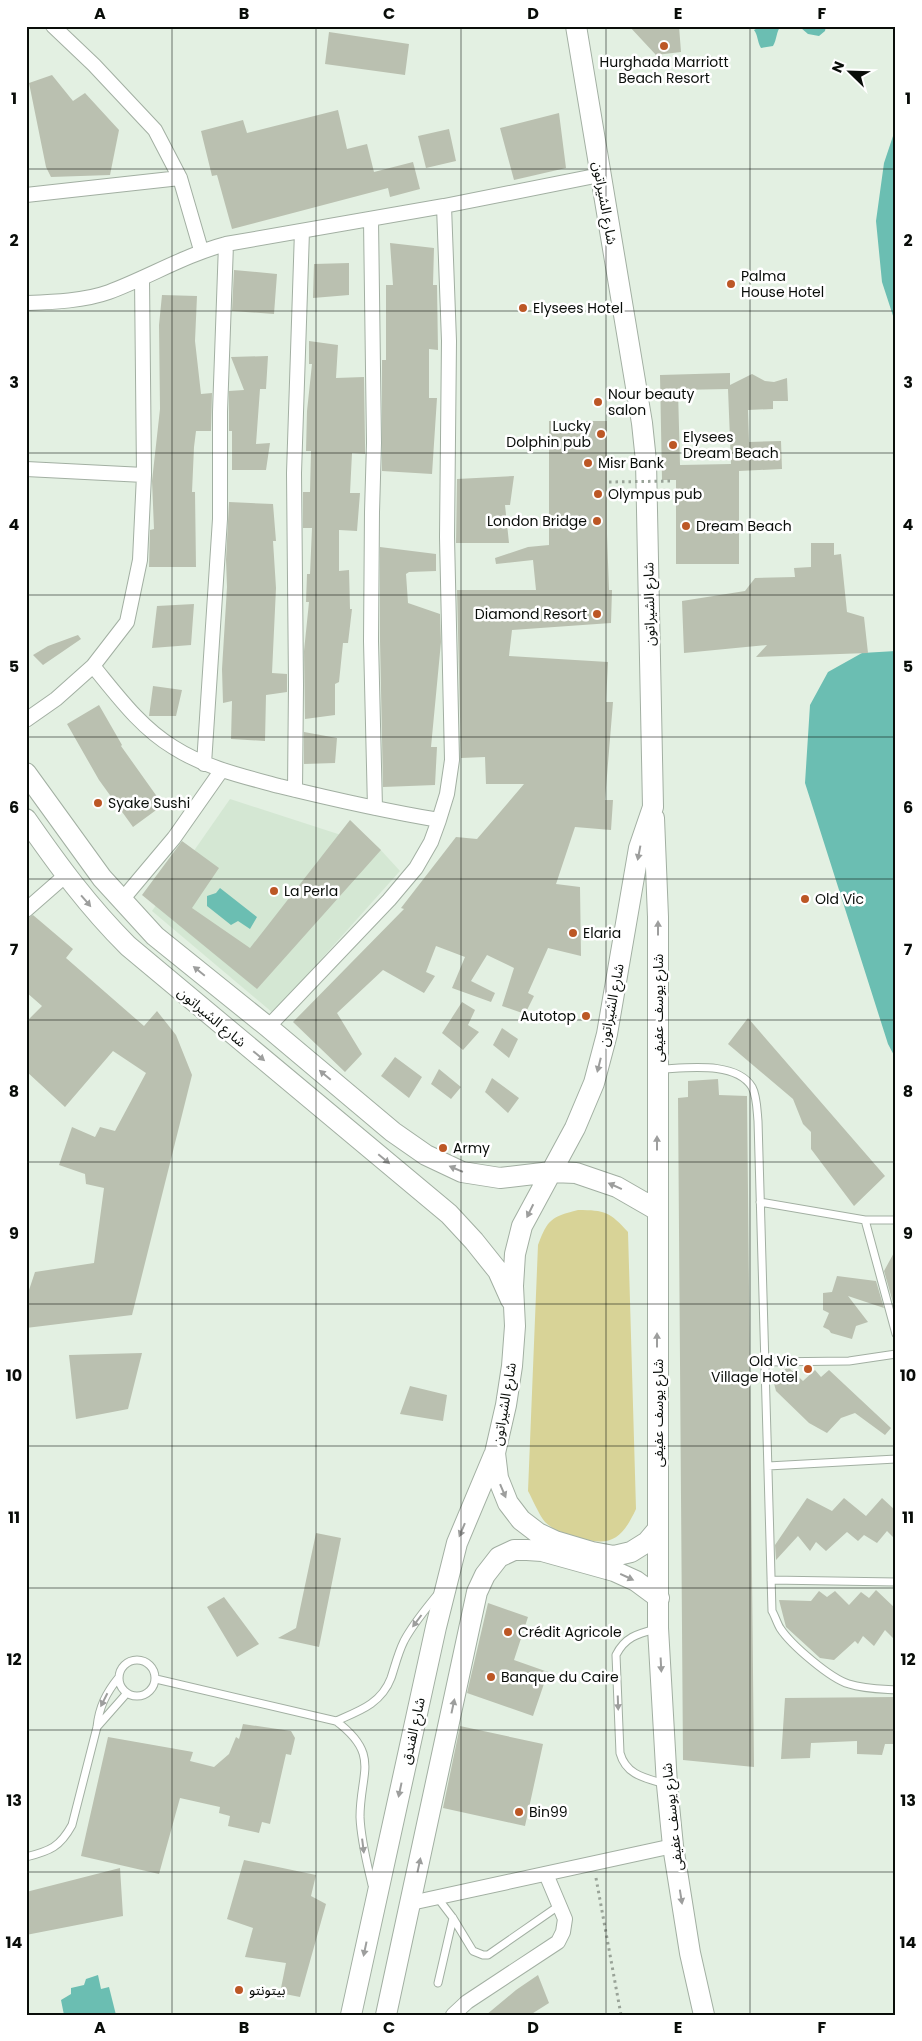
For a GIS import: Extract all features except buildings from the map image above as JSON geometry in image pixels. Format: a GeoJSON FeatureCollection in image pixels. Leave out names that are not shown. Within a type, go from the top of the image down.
{"type":"FeatureCollection","features":[{"type":"Feature","properties":{"kind":"street"},"geometry":{"type":"LineString","coordinates":[[53,26],[94,65],[155,130],[180,178],[201,250]]}},
{"type":"Feature","properties":{"kind":"street","name":"شارع الشيراتون"},"geometry":{"type":"LineString","coordinates":[[576,26],[633,364],[646,461],[653,807],[639,848],[606,1034],[594,1083],[575,1128],[522,1226],[515,1254],[513,1286],[515,1326],[512,1366],[506,1405],[495,1453],[498,1478],[508,1503],[521,1520],[538,1533],[591,1558]]}},
{"type":"Feature","properties":{"kind":"street"},"geometry":{"type":"LineString","coordinates":[[26,304],[62,301],[107,292],[201,250],[226,244],[370,220],[600,175]]}},
{"type":"Feature","properties":{"kind":"street"},"geometry":{"type":"LineString","coordinates":[[26,195],[180,178]]}},
{"type":"Feature","properties":{"kind":"street"},"geometry":{"type":"LineString","coordinates":[[268,1026],[389,900],[416,868],[431,842],[447,794],[452,760],[447,537],[449,341],[444,206]]}},
{"type":"Feature","properties":{"kind":"street"},"geometry":{"type":"LineString","coordinates":[[370,220],[374,433],[371,641],[375,808]]}},
{"type":"Feature","properties":{"kind":"street"},"geometry":{"type":"LineString","coordinates":[[295,790],[294,473],[302,231]]}},
{"type":"Feature","properties":{"kind":"street"},"geometry":{"type":"LineString","coordinates":[[204,764],[220,519],[220,412],[226,244]]}},
{"type":"Feature","properties":{"kind":"street"},"geometry":{"type":"LineString","coordinates":[[26,720],[56,699],[93,666],[127,622],[140,560],[144,475],[142,278]]}},
{"type":"Feature","properties":{"kind":"street"},"geometry":{"type":"LineString","coordinates":[[26,469],[144,475]]}},
{"type":"Feature","properties":{"kind":"street"},"geometry":{"type":"LineString","coordinates":[[93,666],[135,717],[172,747],[204,764],[221,771],[295,790],[439,820]]}},
{"type":"Feature","properties":{"kind":"street"},"geometry":{"type":"LineString","coordinates":[[121,900],[174,838],[221,771]]}},
{"type":"Feature","properties":{"kind":"street","name":"شارع الشيراتون"},"geometry":{"type":"LineString","coordinates":[[26,773],[78,846],[121,900],[155,936],[268,1026],[393,1132],[426,1155],[462,1172],[500,1178],[551,1172],[576,1174],[597,1179],[617,1187],[657,1210]]}},
{"type":"Feature","properties":{"kind":"street","name":"شارع يوسف عفيفى"},"geometry":{"type":"LineString","coordinates":[[653,807],[658,917],[658,1628],[667,1785],[673,1846],[690,1953],[704,2015]]}},
{"type":"Feature","properties":{"kind":"street","name":"شارع الشيراتون"},"geometry":{"type":"LineString","coordinates":[[26,819],[66,875],[102,920],[128,946],[449,1214],[498,1271],[514,1307]]}},
{"type":"Feature","properties":{"kind":"street"},"geometry":{"type":"LineString","coordinates":[[26,910],[66,875]]}},
{"type":"Feature","properties":{"kind":"street","name":"شارع الفندق"},"geometry":{"type":"LineString","coordinates":[[351,2015],[447,1582],[457,1543],[495,1453]]}},
{"type":"Feature","properties":{"kind":"street","name":"شارع الشيراتون"},"geometry":{"type":"LineString","coordinates":[[410,1903],[477,1592],[485,1575],[499,1557],[514,1550],[542,1551],[591,1558],[614,1556],[631,1552],[647,1542],[658,1529]]}},
{"type":"Feature","properties":{"kind":"street"},"geometry":{"type":"LineString","coordinates":[[591,1558],[636,1581],[659,1598]]}},
{"type":"Feature","properties":{"kind":"street"},"geometry":{"type":"LineString","coordinates":[[386,2015],[410,1903],[673,1846]]}},
{"type":"Feature","properties":{"kind":"street"},"geometry":{"type":"LineString","coordinates":[[453,2015],[467,2002],[558,1942],[563,1932],[565,1919],[546,1874]]}},
{"type":"Feature","properties":{"kind":"lane"},"geometry":{"type":"LineString","coordinates":[[658,1069],[706,1068],[725,1070],[744,1078],[753,1088],[758,1121],[772,1611],[781,1629],[797,1648],[824,1669],[848,1684],[873,1689],[896,1690]]}},
{"type":"Feature","properties":{"kind":"lane"},"geometry":{"type":"LineString","coordinates":[[760,1202],[865,1220],[896,1220]]}},
{"type":"Feature","properties":{"kind":"lane"},"geometry":{"type":"LineString","coordinates":[[865,1220],[896,1334]]}},
{"type":"Feature","properties":{"kind":"lane"},"geometry":{"type":"LineString","coordinates":[[765,1362],[848,1361],[896,1354]]}},
{"type":"Feature","properties":{"kind":"lane"},"geometry":{"type":"LineString","coordinates":[[768,1466],[896,1459]]}},
{"type":"Feature","properties":{"kind":"lane"},"geometry":{"type":"LineString","coordinates":[[771,1580],[896,1582]]}},
{"type":"Feature","properties":{"kind":"lane"},"geometry":{"type":"LineString","coordinates":[[336,1721],[369,1707],[381,1696],[390,1680],[403,1643],[414,1624],[447,1582]]}},
{"type":"Feature","properties":{"kind":"lane"},"geometry":{"type":"LineString","coordinates":[[658,1628],[633,1635],[626,1640],[616,1655],[620,1753],[622,1763],[629,1770],[667,1785]]}},
{"type":"Feature","properties":{"kind":"lane"},"geometry":{"type":"LineString","coordinates":[[26,1857],[57,1846],[72,1825],[98,1712],[102,1702],[119,1677],[122,1668],[129,1661],[147,1662],[154,1669],[156,1679],[153,1688],[146,1694],[136,1696],[127,1693],[121,1686],[119,1677]]}},
{"type":"Feature","properties":{"kind":"lane"},"geometry":{"type":"LineString","coordinates":[[156,1679],[336,1721],[350,1732],[364,1753],[366,1766],[360,1816],[364,1850],[376,1900]]}},
{"type":"Feature","properties":{"kind":"lane"},"geometry":{"type":"LineString","coordinates":[[96,1727],[127,1693]]}},
{"type":"Feature","properties":{"kind":"lane"},"geometry":{"type":"LineString","coordinates":[[437,1897],[478,1954],[488,1954],[560,1905]]}},
{"type":"Feature","properties":{"kind":"lane"},"geometry":{"type":"LineString","coordinates":[[438,1984],[453,1918]]}},
{"type":"Feature","properties":{"kind":"path"},"geometry":{"type":"LineString","coordinates":[[609,482],[672,481]]}},
{"type":"Feature","properties":{"kind":"path"},"geometry":{"type":"LineString","coordinates":[[594,1863],[621,2015]]}},
{"type":"Feature","properties":{"kind":"shaded area","name":"La Perla"},"geometry":{"type":"Polygon","coordinates":[[[230,799],[378,847],[400,871],[273,1013],[152,911],[230,799]]]}},
{"type":"Feature","properties":{"kind":"shaded area"},"geometry":{"type":"Polygon","coordinates":[[[578,1210],[601,1212],[611,1216],[628,1232],[636,1509],[631,1520],[619,1535],[606,1541],[588,1540],[568,1535],[552,1527],[542,1518],[528,1491],[538,1245],[548,1224],[552,1220],[578,1210]]]}},
{"type":"Feature","properties":{"kind":"water"},"geometry":{"type":"Polygon","coordinates":[[[761,26],[781,26],[773,46],[761,48],[754,30],[761,26]]]}},
{"type":"Feature","properties":{"kind":"water"},"geometry":{"type":"Polygon","coordinates":[[[803,26],[826,26],[825,31],[819,36],[808,34],[801,28],[803,26]]]}},
{"type":"Feature","properties":{"kind":"water"},"geometry":{"type":"Polygon","coordinates":[[[896,127],[896,325],[882,282],[876,221],[884,163],[896,127]]]}},
{"type":"Feature","properties":{"kind":"water"},"geometry":{"type":"Polygon","coordinates":[[[896,651],[896,1059],[888,1044],[805,783],[810,705],[828,672],[862,653],[896,651]]]}},
{"type":"Feature","properties":{"kind":"water"},"geometry":{"type":"Polygon","coordinates":[[[220,888],[257,917],[250,929],[238,921],[231,925],[207,906],[207,896],[216,893],[220,888]]]}},
{"type":"Feature","properties":{"kind":"water"},"geometry":{"type":"Polygon","coordinates":[[[98,1975],[101,1989],[109,1987],[116,2015],[64,2015],[61,2000],[71,1994],[71,1988],[84,1985],[86,1979],[98,1975]]]}},
{"type":"Feature","properties":{"kind":"place","name":"Hurghada Marriott Beach Resort"},"geometry":{"type":"Point","coordinates":[664,46]}},
{"type":"Feature","properties":{"kind":"place","name":"Palma House Hotel"},"geometry":{"type":"Point","coordinates":[731,284]}},
{"type":"Feature","properties":{"kind":"place","name":"Elysees Hotel"},"geometry":{"type":"Point","coordinates":[523,308]}},
{"type":"Feature","properties":{"kind":"place","name":"Nour beauty salon"},"geometry":{"type":"Point","coordinates":[598,402]}},
{"type":"Feature","properties":{"kind":"place","name":"Lucky Dolphin pub"},"geometry":{"type":"Point","coordinates":[601,434]}},
{"type":"Feature","properties":{"kind":"place","name":"Elysees Dream Beach"},"geometry":{"type":"Point","coordinates":[673,445]}},
{"type":"Feature","properties":{"kind":"place","name":"Misr Bank"},"geometry":{"type":"Point","coordinates":[588,463]}},
{"type":"Feature","properties":{"kind":"place","name":"Olympus pub"},"geometry":{"type":"Point","coordinates":[598,494]}},
{"type":"Feature","properties":{"kind":"place","name":"London Bridge"},"geometry":{"type":"Point","coordinates":[597,521]}},
{"type":"Feature","properties":{"kind":"place","name":"Dream Beach"},"geometry":{"type":"Point","coordinates":[686,526]}},
{"type":"Feature","properties":{"kind":"place","name":"Diamond Resort"},"geometry":{"type":"Point","coordinates":[597,614]}},
{"type":"Feature","properties":{"kind":"place","name":"Syake Sushi"},"geometry":{"type":"Point","coordinates":[98,803]}},
{"type":"Feature","properties":{"kind":"place","name":"La Perla"},"geometry":{"type":"Point","coordinates":[274,891]}},
{"type":"Feature","properties":{"kind":"place","name":"Old Vic"},"geometry":{"type":"Point","coordinates":[805,899]}},
{"type":"Feature","properties":{"kind":"place","name":"Elaria"},"geometry":{"type":"Point","coordinates":[573,933]}},
{"type":"Feature","properties":{"kind":"place","name":"Autotop"},"geometry":{"type":"Point","coordinates":[586,1016]}},
{"type":"Feature","properties":{"kind":"place","name":"Army"},"geometry":{"type":"Point","coordinates":[443,1148]}},
{"type":"Feature","properties":{"kind":"place","name":"Old Vic Village Hotel"},"geometry":{"type":"Point","coordinates":[808,1369]}},
{"type":"Feature","properties":{"kind":"place","name":"Crédit Agricole"},"geometry":{"type":"Point","coordinates":[508,1632]}},
{"type":"Feature","properties":{"kind":"place","name":"Banque du Caire"},"geometry":{"type":"Point","coordinates":[491,1677]}},
{"type":"Feature","properties":{"kind":"place","name":"Bin99"},"geometry":{"type":"Point","coordinates":[519,1812]}},
{"type":"Feature","properties":{"kind":"place","name":"بيتونتو"},"geometry":{"type":"Point","coordinates":[239,1990]}}]}
